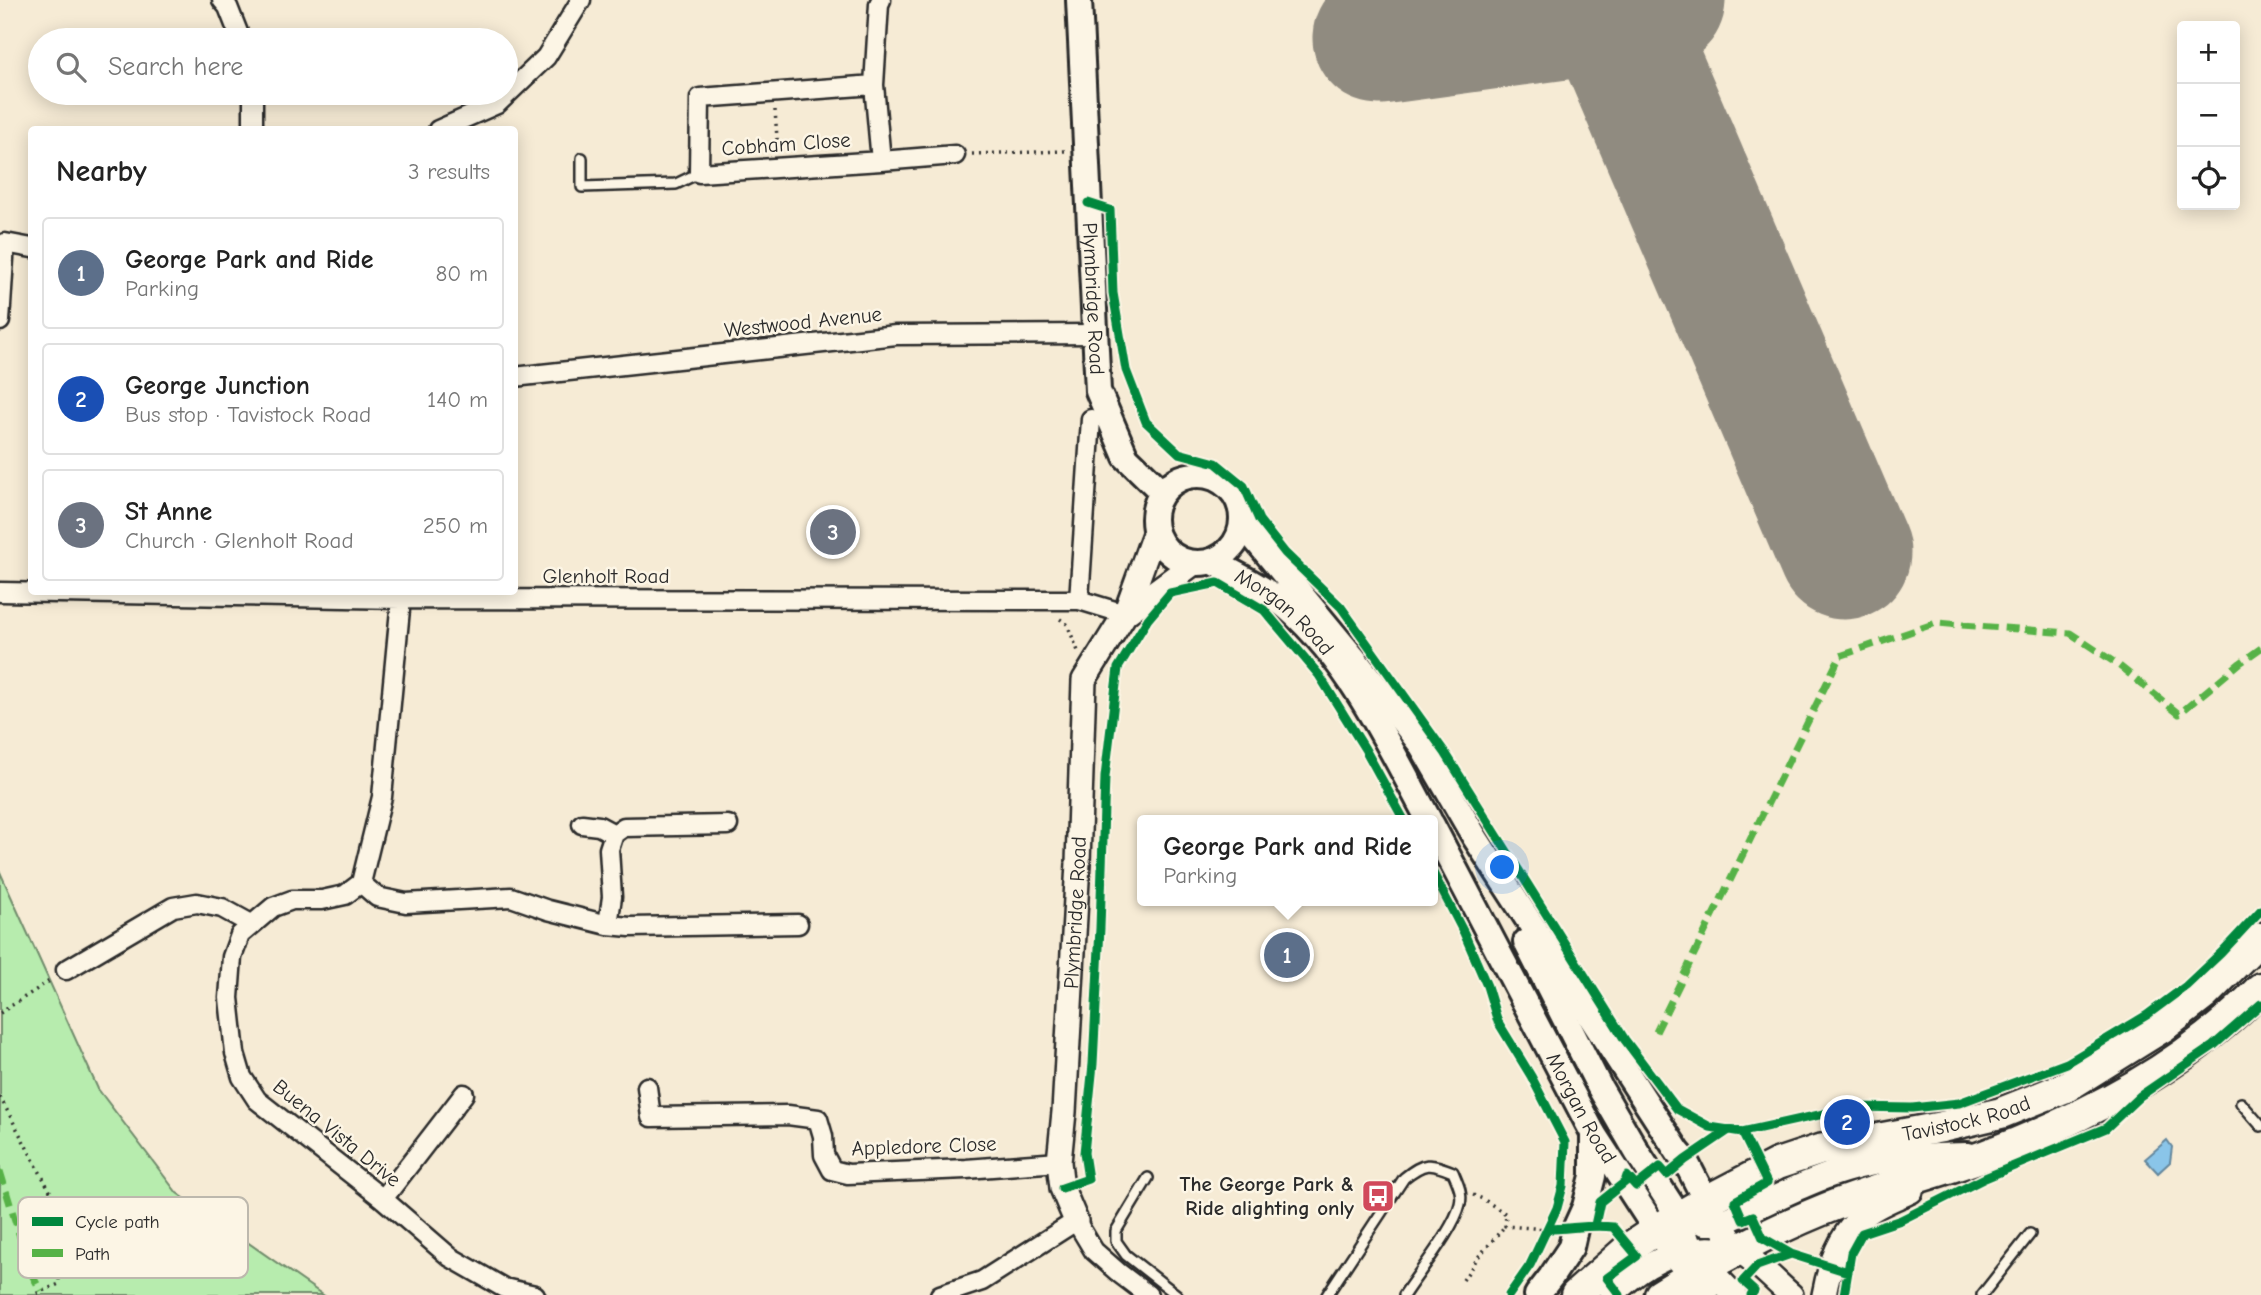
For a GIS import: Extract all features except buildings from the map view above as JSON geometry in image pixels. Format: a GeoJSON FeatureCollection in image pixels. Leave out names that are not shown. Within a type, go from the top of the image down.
{"type":"FeatureCollection","features":[{"type":"Feature","properties":{"kind":"highway","name":"Tavistock Road"},"geometry":{"type":"LineString","coordinates":[[1576,1295],[1629,1248],[1692,1219],[1777,1164],[1819,1150],[2001,1113],[2066,1087],[2164,1026],[2204,995],[2261,938]]}},
{"type":"Feature","properties":{"kind":"highway","name":"Tavistock Road"},"geometry":{"type":"LineString","coordinates":[[1660,1295],[1695,1265],[1737,1250],[1797,1221],[1841,1203],[1986,1155],[2080,1116],[2130,1090],[2204,1039],[2261,988]]}},
{"type":"Feature","properties":{"kind":"main road","name":"Plymbridge Road"},"geometry":{"type":"LineString","coordinates":[[1079,0],[1098,391],[1126,457],[1162,492],[1155,506],[1155,531]]}},
{"type":"Feature","properties":{"kind":"main road"},"geometry":{"type":"LineString","coordinates":[[1162,492],[1173,482],[1188,476],[1205,475],[1221,482],[1233,493],[1240,509],[1242,523]]}},
{"type":"Feature","properties":{"kind":"main road","name":"Plymbridge Road"},"geometry":{"type":"LineString","coordinates":[[1203,562],[1224,554],[1236,542],[1242,523]]}},
{"type":"Feature","properties":{"kind":"main road","name":"Morgan Road"},"geometry":{"type":"LineString","coordinates":[[1242,523],[1422,746],[1474,836],[1657,1121],[1685,1160],[1695,1265]]}},
{"type":"Feature","properties":{"kind":"main road"},"geometry":{"type":"LineString","coordinates":[[1155,531],[1164,548],[1178,559],[1203,562]]}},
{"type":"Feature","properties":{"kind":"main road","name":"Morgan Road"},"geometry":{"type":"LineString","coordinates":[[1203,562],[1276,598],[1317,635],[1360,696],[1426,815]]}},
{"type":"Feature","properties":{"kind":"main road","name":"Morgan Road"},"geometry":{"type":"LineString","coordinates":[[1438,836],[1593,1133],[1638,1203],[1692,1219]]}},
{"type":"Feature","properties":{"kind":"main road","name":"Morgan Road"},"geometry":{"type":"LineString","coordinates":[[1474,836],[1600,1088],[1637,1152],[1692,1219],[1737,1250]]}},
{"type":"Feature","properties":{"kind":"main road"},"geometry":{"type":"LineString","coordinates":[[1537,1295],[1571,1247],[1575,1229],[1585,1207],[1593,1176],[1593,1133]]}},
{"type":"Feature","properties":{"kind":"main road"},"geometry":{"type":"LineString","coordinates":[[1692,1219],[1847,1169],[1913,1157],[1986,1155]]}},
{"type":"Feature","properties":{"kind":"street"},"geometry":{"type":"LineString","coordinates":[[222,0],[237,28]]}},
{"type":"Feature","properties":{"kind":"street"},"geometry":{"type":"LineString","coordinates":[[518,84],[546,57],[581,0]]}},
{"type":"Feature","properties":{"kind":"street","name":"Cobham Close"},"geometry":{"type":"LineString","coordinates":[[874,85],[700,98],[699,173],[881,161],[874,85],[881,0]]}},
{"type":"Feature","properties":{"kind":"street"},"geometry":{"type":"LineString","coordinates":[[253,105],[253,126]]}},
{"type":"Feature","properties":{"kind":"street"},"geometry":{"type":"LineString","coordinates":[[447,126],[495,105]]}},
{"type":"Feature","properties":{"kind":"street"},"geometry":{"type":"LineString","coordinates":[[881,161],[955,155]]}},
{"type":"Feature","properties":{"kind":"street"},"geometry":{"type":"LineString","coordinates":[[0,321],[5,243],[28,247]]}},
{"type":"Feature","properties":{"kind":"street","name":"Westwood Avenue"},"geometry":{"type":"LineString","coordinates":[[518,377],[896,335],[1097,334]]}},
{"type":"Feature","properties":{"kind":"street"},"geometry":{"type":"LineString","coordinates":[[1079,600],[1091,419]]}},
{"type":"Feature","properties":{"kind":"street","name":"Plymbridge Road"},"geometry":{"type":"LineString","coordinates":[[1076,1221],[1062,1188],[1059,1162],[1078,863],[1084,680],[1125,614],[1155,531]]}},
{"type":"Feature","properties":{"kind":"street","name":"Plymbridge Road"},"geometry":{"type":"LineString","coordinates":[[1125,614],[1203,562]]}},
{"type":"Feature","properties":{"kind":"street","name":"Glenholt Road"},"geometry":{"type":"LineString","coordinates":[[0,592],[28,592]]}},
{"type":"Feature","properties":{"kind":"street","name":"Glenholt Road"},"geometry":{"type":"LineString","coordinates":[[275,595],[401,599],[1079,600],[1125,614]]}},
{"type":"Feature","properties":{"kind":"street"},"geometry":{"type":"LineString","coordinates":[[401,599],[382,797],[361,883],[377,897],[406,903],[511,897],[548,910],[608,925],[630,927],[798,924]]}},
{"type":"Feature","properties":{"kind":"street"},"geometry":{"type":"LineString","coordinates":[[582,824],[599,826],[614,834]]}},
{"type":"Feature","properties":{"kind":"street"},"geometry":{"type":"LineString","coordinates":[[608,925],[612,897],[609,849],[614,834],[624,827],[729,825]]}},
{"type":"Feature","properties":{"kind":"street","name":"Buena Vista Drive"},"geometry":{"type":"LineString","coordinates":[[361,883],[345,895],[322,900],[292,900],[273,907],[240,935],[232,957],[229,998],[234,1054],[242,1077],[257,1100],[383,1199],[450,1257],[504,1287],[535,1295]]}},
{"type":"Feature","properties":{"kind":"street"},"geometry":{"type":"LineString","coordinates":[[66,970],[173,906],[197,903],[222,908],[251,924]]}},
{"type":"Feature","properties":{"kind":"street","name":"Appledore Close"},"geometry":{"type":"LineString","coordinates":[[647,1087],[651,1117],[788,1115],[818,1119],[823,1136],[824,1155],[832,1170],[848,1174],[1059,1162]]}},
{"type":"Feature","properties":{"kind":"street"},"geometry":{"type":"LineString","coordinates":[[383,1199],[464,1094]]}},
{"type":"Feature","properties":{"kind":"street"},"geometry":{"type":"LineString","coordinates":[[1824,1295],[1833,1259],[1859,1218],[1877,1206],[1986,1155]]}},
{"type":"Feature","properties":{"kind":"street"},"geometry":{"type":"LineString","coordinates":[[1692,1219],[1695,1265]]}},
{"type":"Feature","properties":{"kind":"street"},"geometry":{"type":"LineString","coordinates":[[940,1295],[982,1281],[1076,1221],[1094,1251],[1148,1295]]}},
{"type":"Feature","properties":{"kind":"street"},"geometry":{"type":"LineString","coordinates":[[1737,1250],[1791,1295]]}},
{"type":"Feature","properties":{"kind":"street"},"geometry":{"type":"LineString","coordinates":[[1612,1295],[1649,1264],[1695,1265],[1734,1295]]}},
{"type":"Feature","properties":{"kind":"lane"},"geometry":{"type":"LineString","coordinates":[[582,158],[582,187],[676,184],[699,173]]}},
{"type":"Feature","properties":{"kind":"lane"},"geometry":{"type":"LineString","coordinates":[[2241,1103],[2261,1126]]}},
{"type":"Feature","properties":{"kind":"lane"},"geometry":{"type":"LineString","coordinates":[[1327,1295],[1404,1178],[1418,1167],[1436,1165],[1452,1172],[1460,1189],[1461,1203],[1454,1220],[1404,1295]]}},
{"type":"Feature","properties":{"kind":"lane"},"geometry":{"type":"LineString","coordinates":[[1149,1178],[1116,1231],[1116,1241],[1126,1255],[1177,1295]]}},
{"type":"Feature","properties":{"kind":"lane"},"geometry":{"type":"LineString","coordinates":[[1982,1295],[2031,1234]]}},
{"type":"Feature","properties":{"kind":"path"},"geometry":{"type":"LineString","coordinates":[[774,92],[779,168]]}},
{"type":"Feature","properties":{"kind":"path"},"geometry":{"type":"LineString","coordinates":[[955,155],[1086,150]]}},
{"type":"Feature","properties":{"kind":"path"},"geometry":{"type":"LineString","coordinates":[[1036,600],[1067,624],[1080,656],[1084,680]]}},
{"type":"Feature","properties":{"kind":"path"},"geometry":{"type":"LineString","coordinates":[[0,1013],[66,970]]}},
{"type":"Feature","properties":{"kind":"path"},"geometry":{"type":"LineString","coordinates":[[0,1097],[53,1197]]}},
{"type":"Feature","properties":{"kind":"path"},"geometry":{"type":"LineString","coordinates":[[1460,1189],[1483,1199],[1506,1214],[1505,1226],[1463,1279]]}},
{"type":"Feature","properties":{"kind":"path"},"geometry":{"type":"LineString","coordinates":[[1541,1241],[1552,1218]]}},
{"type":"Feature","properties":{"kind":"path"},"geometry":{"type":"LineString","coordinates":[[1505,1226],[1575,1229]]}},
{"type":"Feature","properties":{"kind":"path"},"geometry":{"type":"LineString","coordinates":[[33,1295],[60,1284],[60,1278]]}},
{"type":"Feature","properties":{"kind":"green space"},"geometry":{"type":"Polygon","coordinates":[[[0,872],[98,1089],[183,1197],[18,1197],[18,1278],[248,1278],[248,1243],[323,1295],[0,1295],[0,872]]]}},
{"type":"Feature","properties":{"kind":"water"},"geometry":{"type":"Polygon","coordinates":[[[2167,1140],[2172,1147],[2170,1162],[2158,1173],[2145,1159],[2167,1140]]]}},
{"type":"Feature","properties":{"kind":"runway"},"geometry":{"type":"LineString","coordinates":[[1607,0],[1844,553]]}},
{"type":"Feature","properties":{"kind":"runway"},"geometry":{"type":"LineString","coordinates":[[1379,38],[1659,0]]}},
{"type":"Feature","properties":{"kind":"marked path"},"geometry":{"type":"LineString","coordinates":[[1656,1032],[1840,656],[1936,623],[2070,633],[2117,664],[2179,714],[2261,648]]}},
{"type":"Feature","properties":{"kind":"marked path"},"geometry":{"type":"LineString","coordinates":[[0,1171],[18,1230]]}},
{"type":"Feature","properties":{"kind":"marked path"},"geometry":{"type":"LineString","coordinates":[[34,1278],[41,1291]]}},
{"type":"Feature","properties":{"kind":"cycle path"},"geometry":{"type":"LineString","coordinates":[[1088,203],[1110,210],[1113,293],[1126,370],[1146,422],[1179,453],[1216,463],[1244,486],[1259,520],[1285,553],[1341,607],[1446,754],[1625,1040],[1677,1109],[1710,1127],[1742,1132],[1855,1107],[1912,1108],[1959,1103],[2067,1063],[2147,1015],[2186,986],[2261,910]]}},
{"type":"Feature","properties":{"kind":"cycle path"},"geometry":{"type":"LineString","coordinates":[[1062,1188],[1088,1179],[1084,1153],[1093,1064],[1105,777],[1118,668],[1148,619],[1170,593],[1218,583],[1264,610],[1319,675],[1365,749],[1401,815]]}},
{"type":"Feature","properties":{"kind":"cycle path"},"geometry":{"type":"LineString","coordinates":[[1438,883],[1487,986],[1498,1022],[1531,1076],[1565,1142],[1563,1186],[1557,1208],[1530,1265],[1509,1295]]}},
{"type":"Feature","properties":{"kind":"cycle path"},"geometry":{"type":"LineString","coordinates":[[1844,1295],[1851,1253],[1862,1233],[1901,1220],[1985,1178],[2106,1128],[2140,1096],[2213,1046],[2261,1004]]}},
{"type":"Feature","properties":{"kind":"cycle path"},"geometry":{"type":"LineString","coordinates":[[1595,1225],[1600,1202],[1625,1182],[1627,1176],[1636,1186],[1660,1167],[1667,1175],[1729,1130]]}},
{"type":"Feature","properties":{"kind":"cycle path"},"geometry":{"type":"LineString","coordinates":[[1742,1132],[1767,1183],[1735,1201],[1743,1220],[1753,1216],[1763,1238],[1791,1254]]}},
{"type":"Feature","properties":{"kind":"cycle path"},"geometry":{"type":"LineString","coordinates":[[1547,1229],[1613,1227],[1637,1256],[1607,1278],[1620,1295]]}},
{"type":"Feature","properties":{"kind":"cycle path"},"geometry":{"type":"LineString","coordinates":[[1751,1295],[1754,1291],[1743,1281],[1757,1266],[1791,1254],[1848,1272]]}},
{"type":"Feature","properties":{"kind":"place","name":"St Anne"},"geometry":{"type":"Point","coordinates":[833,532]}},
{"type":"Feature","properties":{"kind":"place","name":"George Park and Ride"},"geometry":{"type":"Point","coordinates":[1287,955]}},
{"type":"Feature","properties":{"kind":"place","name":"George Junction"},"geometry":{"type":"Point","coordinates":[1847,1122]}},
{"type":"Feature","properties":{"kind":"place","name":"The George Park & Ride alighting only"},"geometry":{"type":"Point","coordinates":[1378,1196]}}]}
